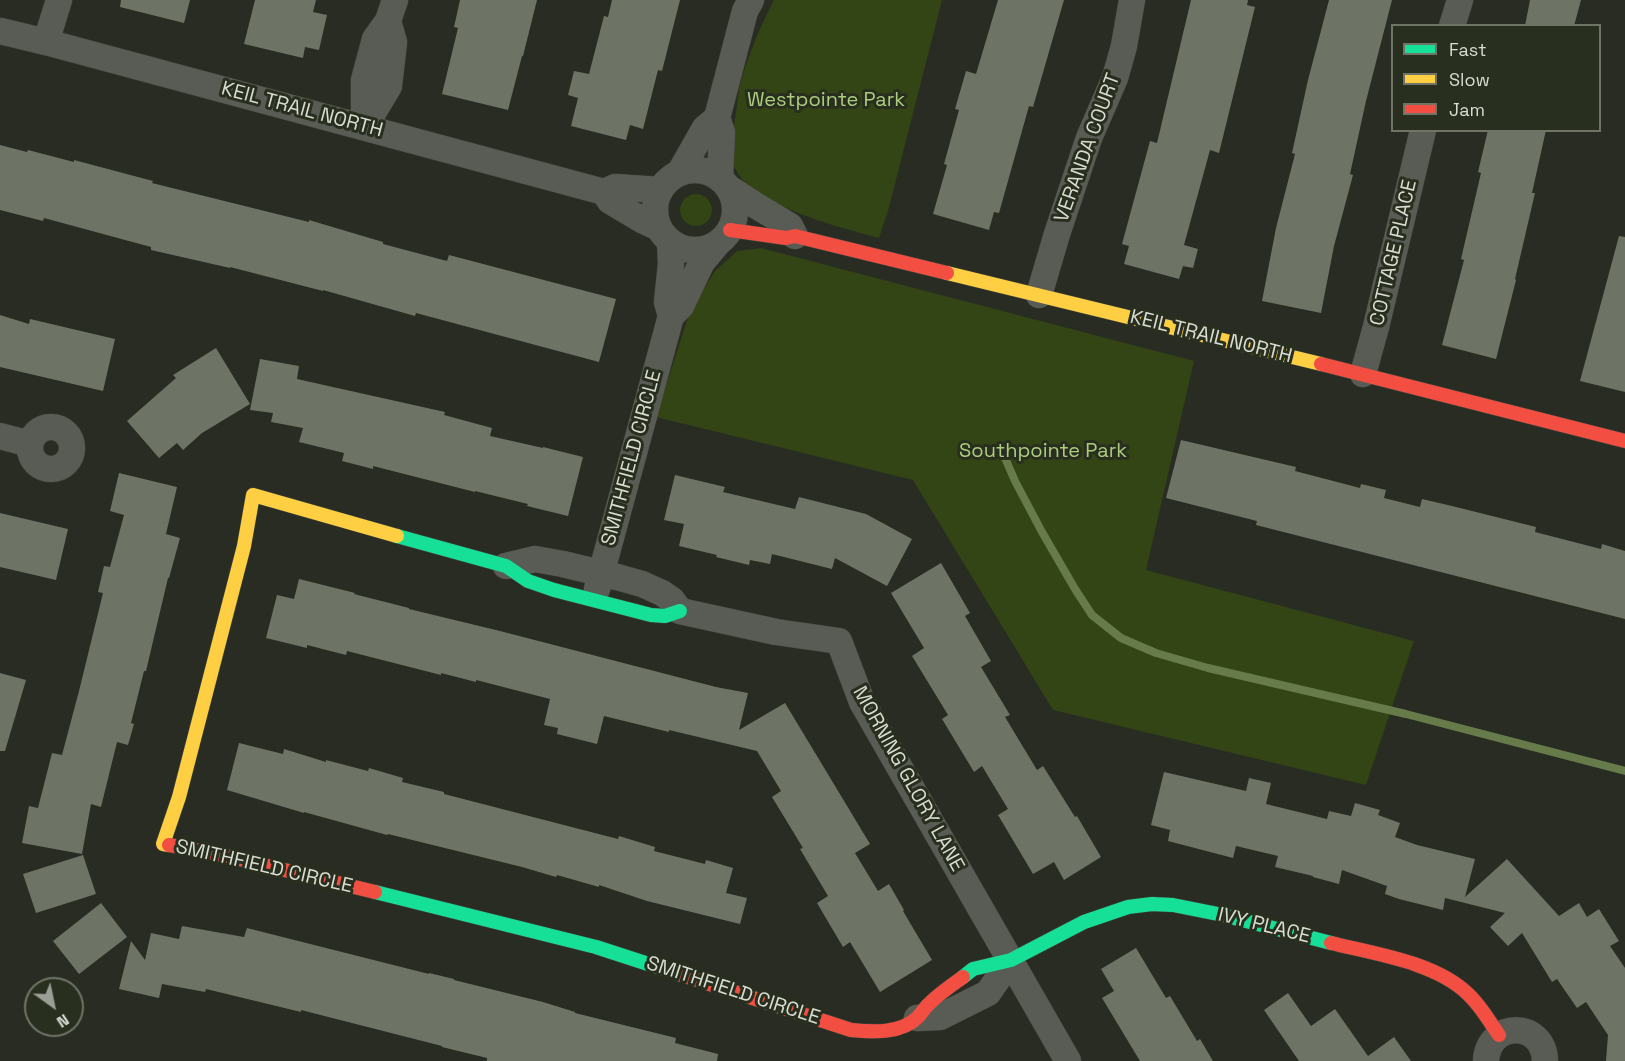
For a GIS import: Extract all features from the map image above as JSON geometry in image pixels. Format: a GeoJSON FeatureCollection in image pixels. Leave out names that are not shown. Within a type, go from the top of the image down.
{"type":"FeatureCollection","features":[{"type":"Feature","properties":{"kind":"street"},"geometry":{"type":"LineString","coordinates":[[46,42],[58,0]]}},
{"type":"Feature","properties":{"kind":"street"},"geometry":{"type":"LineString","coordinates":[[660,190],[615,187],[604,192],[610,201],[665,234],[681,247],[694,250],[707,248],[724,236],[734,219],[734,198],[725,183],[722,132],[717,118],[745,11],[751,0]]}},
{"type":"Feature","properties":{"kind":"street","name":"VERANDA COURT"},"geometry":{"type":"LineString","coordinates":[[1039,295],[1089,138],[1115,78],[1124,46],[1132,0]]}},
{"type":"Feature","properties":{"kind":"street"},"geometry":{"type":"LineString","coordinates":[[1453,24],[1460,0]]}},
{"type":"Feature","properties":{"kind":"street"},"geometry":{"type":"LineString","coordinates":[[364,127],[364,80],[375,39],[392,10]]}},
{"type":"Feature","properties":{"kind":"street","name":"KEIL TRAIL NORTH"},"geometry":{"type":"LineString","coordinates":[[0,31],[604,192]]}},
{"type":"Feature","properties":{"kind":"street"},"geometry":{"type":"LineString","coordinates":[[680,172],[705,128],[717,118]]}},
{"type":"Feature","properties":{"kind":"street","name":"COTTAGE PLACE"},"geometry":{"type":"LineString","coordinates":[[1363,374],[1423,132]]}},
{"type":"Feature","properties":{"kind":"street"},"geometry":{"type":"LineString","coordinates":[[665,234],[656,215],[656,202],[660,190],[669,179],[680,172],[694,169],[708,171],[790,226],[795,236]]}},
{"type":"Feature","properties":{"kind":"street","name":"SMITHFIELD CIRCLE"},"geometry":{"type":"LineString","coordinates":[[665,234],[671,264],[667,302],[671,316]]}},
{"type":"Feature","properties":{"kind":"street","name":"KEIL TRAIL NORTH"},"geometry":{"type":"LineString","coordinates":[[724,236],[786,238],[795,236],[1363,374],[1625,441]]}},
{"type":"Feature","properties":{"kind":"street","name":"SMITHFIELD CIRCLE"},"geometry":{"type":"LineString","coordinates":[[594,601],[671,316],[681,306],[702,262],[724,236]]}},
{"type":"Feature","properties":{"kind":"street"},"geometry":{"type":"LineString","coordinates":[[0,436],[30,444]]}},
{"type":"Feature","properties":{"kind":"street","name":"SMITHFIELD CIRCLE"},"geometry":{"type":"LineString","coordinates":[[680,611],[665,616],[651,615],[554,591],[528,581],[506,566],[253,495],[244,546],[179,797],[163,844],[223,855],[596,947],[851,1030],[869,1032],[890,1030],[904,1026],[917,1018],[940,1017],[988,993],[1011,960]]}},
{"type":"Feature","properties":{"kind":"street","name":"MORNING GLORY LANE"},"geometry":{"type":"LineString","coordinates":[[506,566],[535,559],[563,564],[642,584],[672,600],[680,611],[776,632],[839,641],[862,702],[1068,1061]]}},
{"type":"Feature","properties":{"kind":"street","name":"IVY PLACE"},"geometry":{"type":"LineString","coordinates":[[1011,960],[1084,922],[1105,914],[1128,907],[1152,904],[1173,905],[1223,915],[1416,965],[1443,977],[1466,992],[1499,1035]]}},
{"type":"Feature","properties":{"kind":"street"},"geometry":{"type":"LineString","coordinates":[[1486,1061],[1492,1041],[1507,1031],[1516,1030],[1525,1031],[1539,1042],[1544,1050],[1545,1061]]}},
{"type":"Feature","properties":{"kind":"green space","name":"Westpointe Park"},"geometry":{"type":"Polygon","coordinates":[[[774,0],[942,0],[879,238],[819,221],[774,202],[740,177],[733,162],[732,144],[740,85],[764,19],[774,0]]]}},
{"type":"Feature","properties":{"kind":"green space"},"geometry":{"type":"Polygon","coordinates":[[[696,194],[707,199],[712,210],[707,221],[696,226],[685,221],[680,210],[685,199],[696,194]]]}},
{"type":"Feature","properties":{"kind":"green space","name":"Southpointe Park"},"geometry":{"type":"Polygon","coordinates":[[[761,248],[1194,361],[1146,570],[1414,641],[1366,785],[1053,710],[913,480],[656,417],[690,311],[715,271],[737,251],[761,248]]]}},
{"type":"Feature","properties":{"kind":"building"},"geometry":{"type":"Polygon","coordinates":[[[121,0],[190,0],[184,23],[120,7],[121,0]]]}},
{"type":"Feature","properties":{"kind":"building"},"geometry":{"type":"Polygon","coordinates":[[[255,0],[316,0],[313,12],[327,15],[319,50],[305,47],[303,58],[244,44],[255,0]]]}},
{"type":"Feature","properties":{"kind":"building"},"geometry":{"type":"Polygon","coordinates":[[[460,0],[537,0],[508,110],[442,94],[458,28],[454,27],[460,0]]]}},
{"type":"Feature","properties":{"kind":"building"},"geometry":{"type":"Polygon","coordinates":[[[612,0],[680,0],[662,71],[658,70],[643,129],[630,125],[626,140],[571,126],[578,98],[568,95],[574,71],[589,74],[604,16],[608,17],[612,0]]]}},
{"type":"Feature","properties":{"kind":"building"},"geometry":{"type":"Polygon","coordinates":[[[998,0],[1064,0],[1033,107],[1029,106],[999,213],[994,212],[989,230],[933,214],[947,165],[944,164],[959,110],[955,109],[966,71],[976,74],[998,0]]]}},
{"type":"Feature","properties":{"kind":"building"},"geometry":{"type":"Polygon","coordinates":[[[1191,0],[1248,0],[1247,5],[1255,7],[1219,153],[1210,150],[1184,245],[1198,249],[1193,268],[1183,266],[1179,279],[1124,264],[1129,246],[1122,244],[1150,141],[1157,143],[1191,0]]]}},
{"type":"Feature","properties":{"kind":"building"},"geometry":{"type":"Polygon","coordinates":[[[1329,0],[1392,0],[1366,101],[1350,174],[1353,175],[1334,246],[1321,313],[1262,301],[1276,228],[1295,154],[1292,153],[1308,80],[1329,0]]]}},
{"type":"Feature","properties":{"kind":"building"},"geometry":{"type":"Polygon","coordinates":[[[1530,0],[1581,0],[1575,24],[1525,24],[1530,0]]]}},
{"type":"Feature","properties":{"kind":"building"},"geometry":{"type":"Polygon","coordinates":[[[1488,132],[1546,132],[1532,193],[1535,193],[1496,359],[1442,345],[1464,260],[1461,259],[1481,173],[1478,172],[1488,132]]]}},
{"type":"Feature","properties":{"kind":"building"},"geometry":{"type":"Polygon","coordinates":[[[0,145],[74,162],[74,160],[153,181],[152,183],[309,222],[309,220],[383,242],[383,244],[447,261],[449,255],[616,299],[599,362],[416,313],[415,316],[323,290],[151,250],[151,247],[44,218],[43,221],[0,210],[0,145]]]}},
{"type":"Feature","properties":{"kind":"building"},"geometry":{"type":"Polygon","coordinates":[[[1619,236],[1625,237],[1625,392],[1580,381],[1619,236]]]}},
{"type":"Feature","properties":{"kind":"building"},"geometry":{"type":"Polygon","coordinates":[[[0,315],[29,324],[30,319],[115,339],[103,391],[0,367],[0,315]]]}},
{"type":"Feature","properties":{"kind":"building"},"geometry":{"type":"Polygon","coordinates":[[[216,348],[250,404],[202,433],[183,450],[177,443],[159,458],[127,421],[176,378],[173,375],[216,348]]]}},
{"type":"Feature","properties":{"kind":"building"},"geometry":{"type":"Polygon","coordinates":[[[260,359],[299,366],[297,379],[445,412],[444,415],[492,428],[490,436],[583,457],[568,516],[373,466],[373,469],[342,461],[344,453],[299,442],[303,428],[271,422],[273,413],[250,410],[260,359]]]}},
{"type":"Feature","properties":{"kind":"building"},"geometry":{"type":"Polygon","coordinates":[[[1181,440],[1296,467],[1295,471],[1360,488],[1361,484],[1386,490],[1384,498],[1420,507],[1422,499],[1536,527],[1535,532],[1601,549],[1602,544],[1625,551],[1625,619],[1256,525],[1257,521],[1166,498],[1181,440]]]}},
{"type":"Feature","properties":{"kind":"building"},"geometry":{"type":"Polygon","coordinates":[[[119,473],[177,487],[166,534],[180,538],[146,671],[144,671],[128,745],[117,742],[101,807],[91,804],[82,854],[22,843],[29,806],[38,808],[52,753],[62,755],[79,691],[103,593],[98,592],[104,566],[110,567],[124,515],[110,511],[119,473]]]}},
{"type":"Feature","properties":{"kind":"building"},"geometry":{"type":"Polygon","coordinates":[[[675,475],[725,487],[723,492],[795,509],[799,497],[866,514],[912,539],[887,586],[835,558],[832,569],[772,554],[770,564],[750,560],[749,565],[716,557],[717,555],[679,546],[684,524],[664,520],[675,475]]]}},
{"type":"Feature","properties":{"kind":"building"},"geometry":{"type":"Polygon","coordinates":[[[0,513],[68,529],[56,580],[0,567],[0,513]]]}},
{"type":"Feature","properties":{"kind":"building"},"geometry":{"type":"Polygon","coordinates":[[[941,563],[970,613],[965,616],[991,661],[981,667],[1010,715],[1005,717],[1037,770],[1043,766],[1101,857],[1064,880],[1054,862],[1033,874],[998,815],[1008,809],[982,766],[974,772],[942,719],[948,715],[912,656],[924,648],[891,593],[941,563]]]}},
{"type":"Feature","properties":{"kind":"building"},"geometry":{"type":"Polygon","coordinates":[[[299,579],[716,687],[748,693],[739,730],[785,703],[870,844],[855,853],[878,891],[889,884],[932,960],[880,992],[850,942],[843,947],[817,903],[828,896],[800,849],[803,848],[772,797],[781,791],[757,751],[604,716],[597,744],[557,734],[558,728],[544,725],[550,699],[347,651],[346,655],[266,638],[277,595],[294,599],[299,579]]]}},
{"type":"Feature","properties":{"kind":"building"},"geometry":{"type":"Polygon","coordinates":[[[0,673],[26,680],[5,751],[0,751],[0,673]]]}},
{"type":"Feature","properties":{"kind":"building"},"geometry":{"type":"Polygon","coordinates":[[[239,743],[283,754],[284,749],[326,762],[326,760],[368,771],[369,768],[403,778],[402,782],[444,792],[444,794],[618,839],[619,836],[655,847],[654,851],[705,864],[706,860],[733,868],[726,893],[747,898],[740,924],[647,901],[599,885],[599,887],[557,875],[556,877],[387,835],[227,790],[239,743]]]}},
{"type":"Feature","properties":{"kind":"building"},"geometry":{"type":"Polygon","coordinates":[[[1164,772],[1246,791],[1249,778],[1271,783],[1266,804],[1327,819],[1329,811],[1351,816],[1355,803],[1380,810],[1378,815],[1400,823],[1395,837],[1417,845],[1475,859],[1465,897],[1507,859],[1559,916],[1579,903],[1587,917],[1599,909],[1619,941],[1610,946],[1625,968],[1625,1061],[1606,1061],[1608,1035],[1586,1002],[1577,1008],[1557,979],[1552,982],[1522,933],[1508,946],[1490,927],[1505,913],[1445,898],[1443,910],[1385,894],[1387,886],[1342,870],[1339,884],[1275,867],[1278,856],[1236,846],[1233,858],[1168,841],[1170,830],[1151,825],[1164,772]]]}},
{"type":"Feature","properties":{"kind":"building"},"geometry":{"type":"Polygon","coordinates":[[[83,855],[96,894],[36,913],[23,874],[83,855]]]}},
{"type":"Feature","properties":{"kind":"building"},"geometry":{"type":"Polygon","coordinates":[[[101,903],[127,937],[79,974],[53,941],[101,903]]]}},
{"type":"Feature","properties":{"kind":"building"},"geometry":{"type":"Polygon","coordinates":[[[182,926],[244,937],[247,928],[454,979],[676,1038],[675,1043],[718,1054],[717,1061],[487,1061],[487,1058],[442,1046],[301,1010],[301,1012],[206,989],[205,992],[162,984],[159,998],[119,989],[131,941],[145,960],[151,933],[179,939],[182,926]]]}},
{"type":"Feature","properties":{"kind":"building"},"geometry":{"type":"Polygon","coordinates":[[[1136,948],[1166,998],[1170,996],[1197,1041],[1200,1039],[1213,1061],[1140,1061],[1102,998],[1114,991],[1101,969],[1136,948]]]}},
{"type":"Feature","properties":{"kind":"building"},"geometry":{"type":"Polygon","coordinates":[[[1288,993],[1311,1026],[1335,1009],[1368,1056],[1394,1037],[1411,1061],[1299,1061],[1264,1010],[1288,993]]]}},
{"type":"Feature","properties":{"kind":"waterway"},"geometry":{"type":"LineString","coordinates":[[1002,451],[1015,481],[1075,589],[1092,615],[1121,638],[1156,653],[1208,668],[1406,714],[1625,771]]}},
{"type":"Feature","properties":{"kind":"traffic: fast"},"geometry":{"type":"LineString","coordinates":[[397,536],[506,566],[528,581],[554,590],[651,615],[665,616],[680,611]]}},
{"type":"Feature","properties":{"kind":"traffic: fast"},"geometry":{"type":"LineString","coordinates":[[375,892],[596,947],[679,974]]}},
{"type":"Feature","properties":{"kind":"traffic: fast"},"geometry":{"type":"LineString","coordinates":[[963,977],[973,969],[1011,960],[1084,922],[1128,907],[1152,904],[1173,905],[1223,915],[1331,943]]}},
{"type":"Feature","properties":{"kind":"traffic: slow"},"geometry":{"type":"LineString","coordinates":[[947,273],[1321,364]]}},
{"type":"Feature","properties":{"kind":"traffic: slow"},"geometry":{"type":"LineString","coordinates":[[169,845],[163,844],[179,797],[244,546],[253,495],[397,536]]}},
{"type":"Feature","properties":{"kind":"traffic: jam"},"geometry":{"type":"LineString","coordinates":[[730,230],[786,238],[795,236],[947,273]]}},
{"type":"Feature","properties":{"kind":"traffic: jam"},"geometry":{"type":"LineString","coordinates":[[1321,364],[1625,441]]}},
{"type":"Feature","properties":{"kind":"traffic: jam"},"geometry":{"type":"LineString","coordinates":[[169,845],[223,855],[375,892]]}},
{"type":"Feature","properties":{"kind":"traffic: jam"},"geometry":{"type":"LineString","coordinates":[[1331,943],[1404,961],[1439,974],[1473,999],[1499,1035]]}},
{"type":"Feature","properties":{"kind":"traffic: jam"},"geometry":{"type":"LineString","coordinates":[[679,974],[851,1030],[868,1031],[886,1031],[911,1023],[934,999],[963,977]]}}]}
